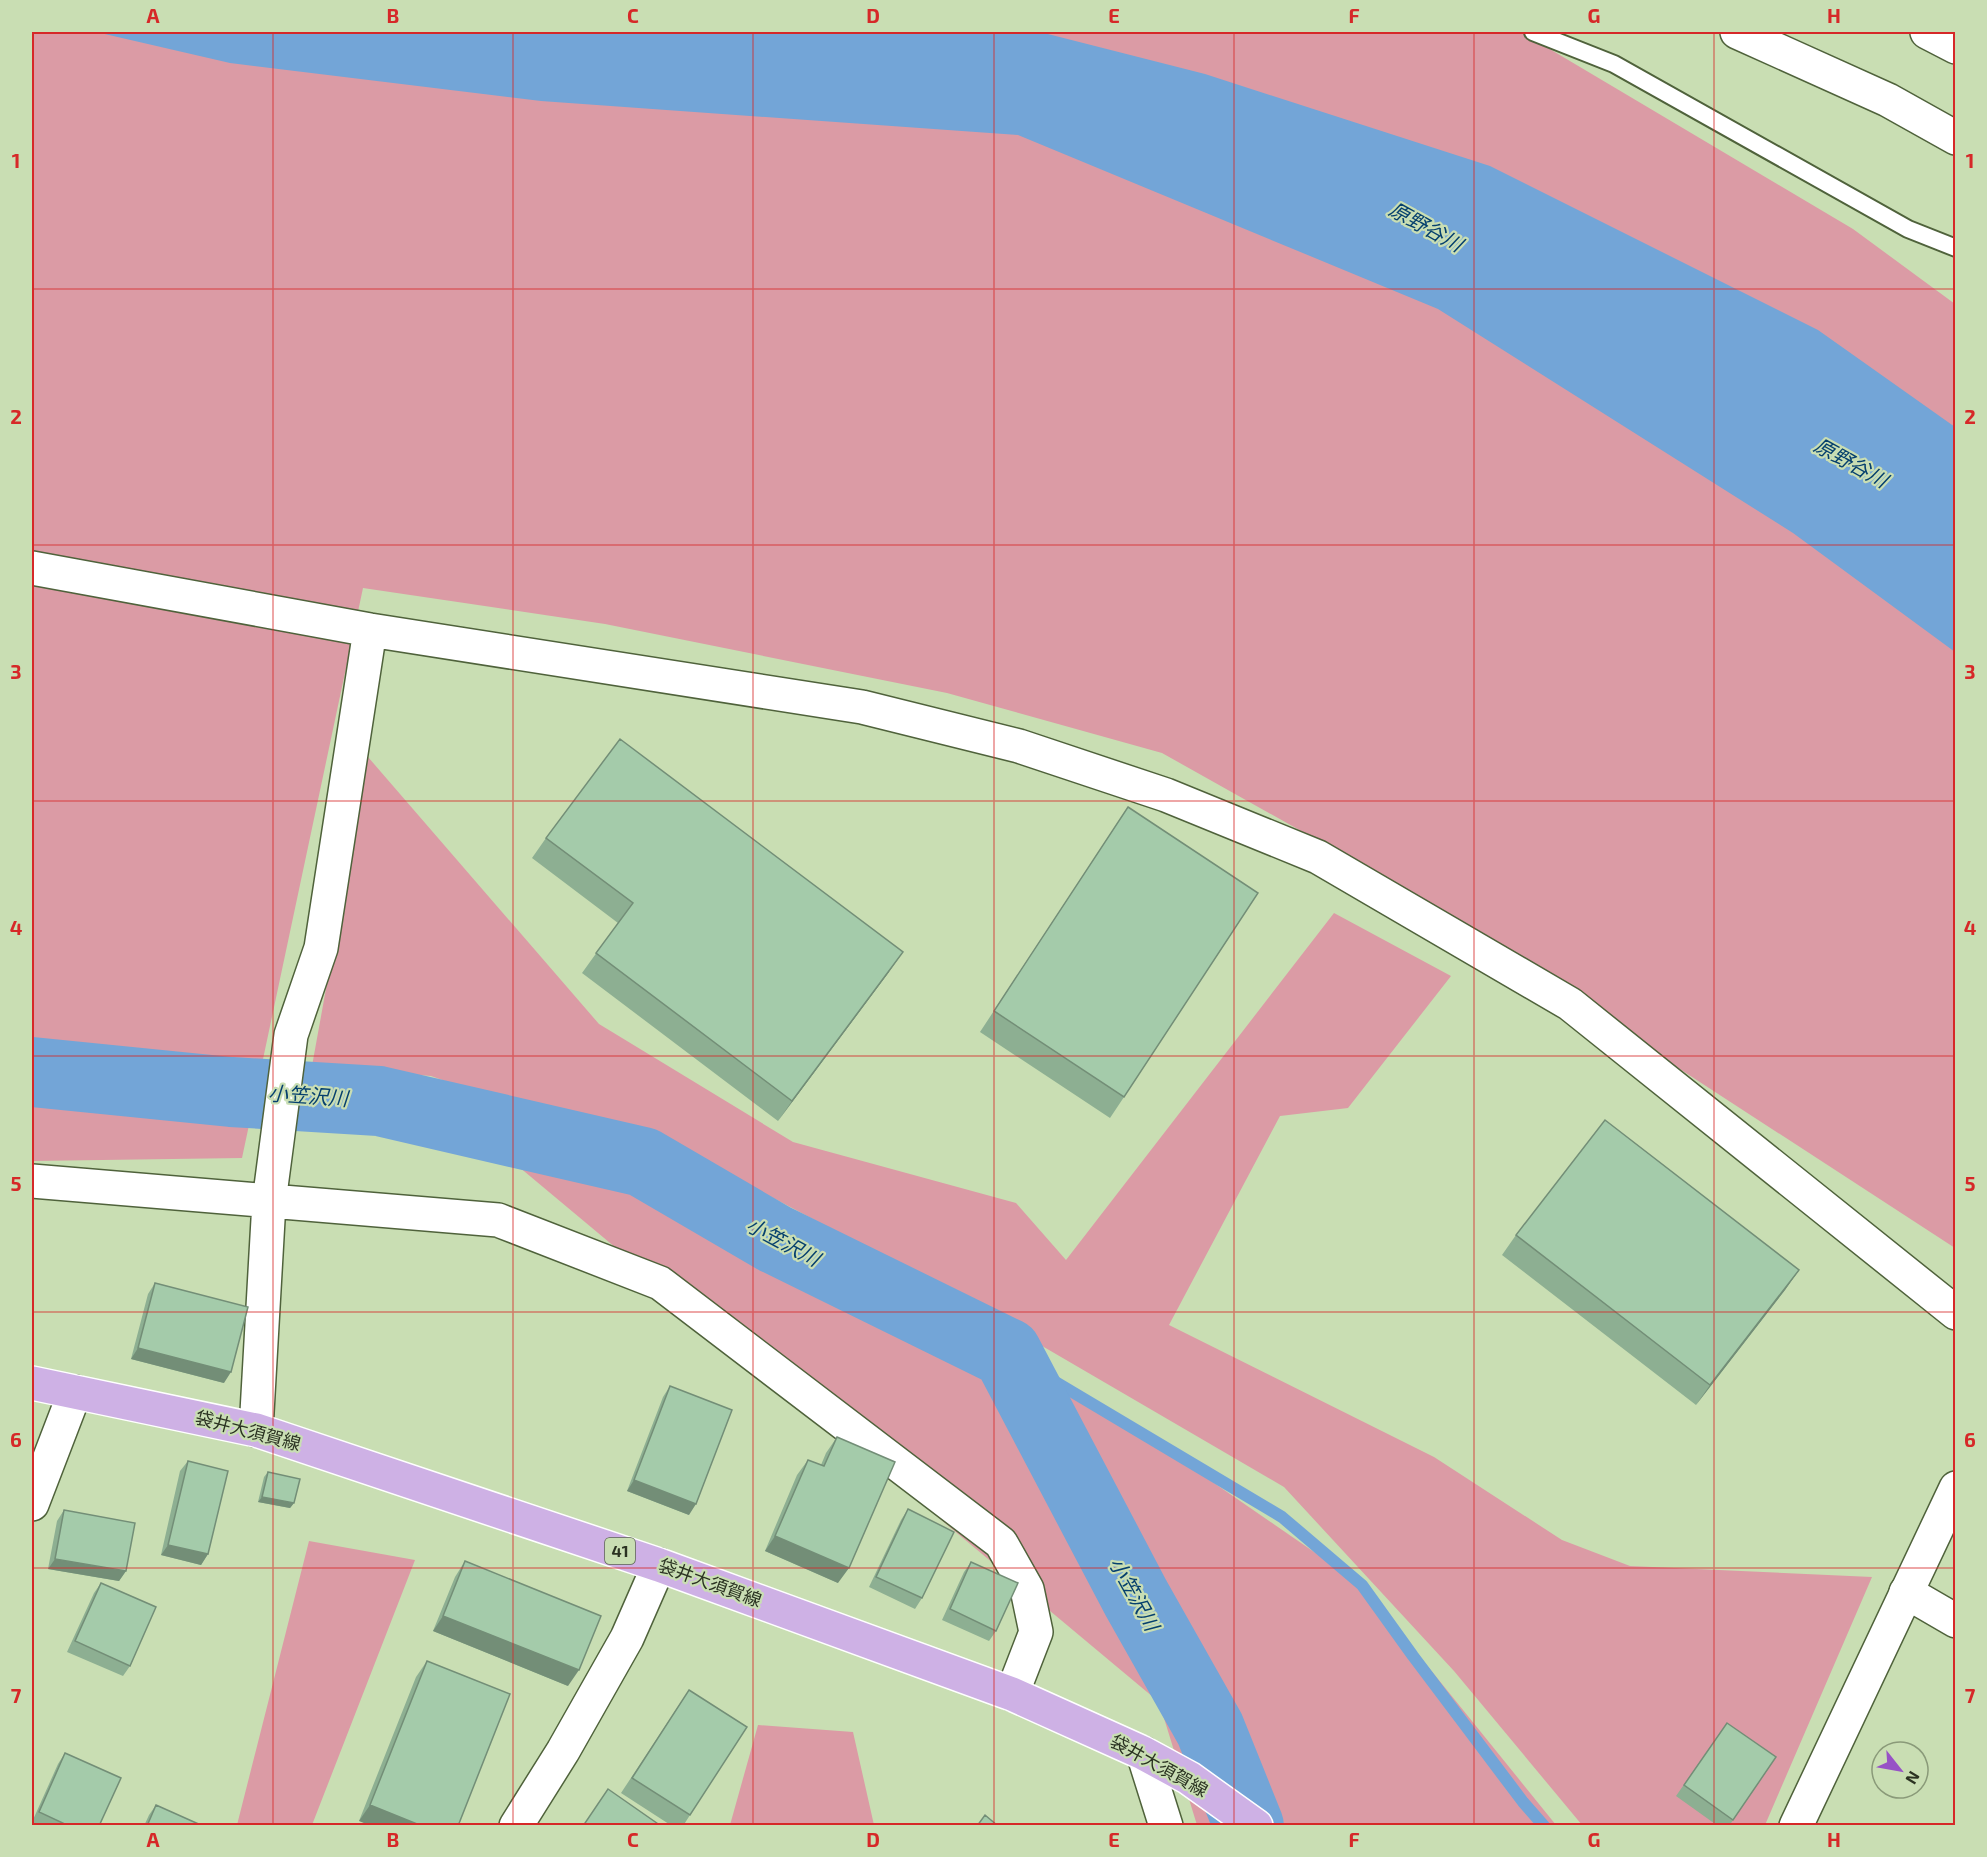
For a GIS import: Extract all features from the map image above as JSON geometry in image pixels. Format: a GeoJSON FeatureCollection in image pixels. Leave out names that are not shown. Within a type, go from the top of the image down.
{"type":"FeatureCollection","features":[{"type":"Feature","properties":{"kind":"main road","name":"袋井大須賀線"},"geometry":{"type":"LineString","coordinates":[[32,1383],[256,1430],[659,1564],[1012,1694],[1143,1753],[1189,1778],[1256,1826]]}},
{"type":"Feature","properties":{"kind":"street"},"geometry":{"type":"LineString","coordinates":[[1737,32],[1888,100],[1956,138]]}},
{"type":"Feature","properties":{"kind":"street"},"geometry":{"type":"LineString","coordinates":[[1927,32],[1956,47]]}},
{"type":"Feature","properties":{"kind":"street"},"geometry":{"type":"LineString","coordinates":[[32,567],[370,630],[861,707],[1019,746],[1166,795],[1318,856],[1570,1004],[1956,1313]]}},
{"type":"Feature","properties":{"kind":"street"},"geometry":{"type":"LineString","coordinates":[[256,1430],[270,1202],[291,1035],[321,948],[370,630]]}},
{"type":"Feature","properties":{"kind":"street"},"geometry":{"type":"LineString","coordinates":[[32,1181],[498,1220],[660,1283],[1000,1543],[1026,1589],[1036,1632],[1012,1694]]}},
{"type":"Feature","properties":{"kind":"street"},"geometry":{"type":"LineString","coordinates":[[32,1504],[75,1392]]}},
{"type":"Feature","properties":{"kind":"street"},"geometry":{"type":"LineString","coordinates":[[1796,1826],[1956,1488]]}},
{"type":"Feature","properties":{"kind":"street"},"geometry":{"type":"LineString","coordinates":[[516,1826],[563,1751],[627,1638],[659,1564]]}},
{"type":"Feature","properties":{"kind":"street"},"geometry":{"type":"LineString","coordinates":[[1906,1592],[1956,1621]]}},
{"type":"Feature","properties":{"kind":"street"},"geometry":{"type":"LineString","coordinates":[[1143,1753],[1166,1826]]}},
{"type":"Feature","properties":{"kind":"lane"},"geometry":{"type":"LineString","coordinates":[[1533,32],[1614,64],[1908,229],[1956,248]]}},
{"type":"Feature","properties":{"kind":"shaded area"},"geometry":{"type":"Polygon","coordinates":[[[32,32],[1521,32],[1853,229],[1955,304],[1955,1248],[1394,883],[1162,753],[947,693],[605,624],[363,588],[242,1158],[32,1161],[32,32]]]}},
{"type":"Feature","properties":{"kind":"shaded area"},"geometry":{"type":"Polygon","coordinates":[[[368,757],[599,1024],[793,1142],[1016,1203],[1066,1260],[1334,913],[1451,976],[1348,1108],[1280,1116],[1169,1325],[1434,1457],[1562,1540],[1630,1566],[1872,1577],[1765,1825],[1582,1825],[1454,1671],[1284,1487],[939,1286],[762,1192],[431,1076],[312,1066],[368,757]]]}},
{"type":"Feature","properties":{"kind":"shaded area"},"geometry":{"type":"Polygon","coordinates":[[[463,1120],[775,1239],[1143,1434],[1362,1585],[1556,1825],[1197,1825],[1159,1702],[463,1120]]]}},
{"type":"Feature","properties":{"kind":"shaded area"},"geometry":{"type":"Polygon","coordinates":[[[309,1541],[415,1560],[312,1825],[237,1825],[309,1541]]]}},
{"type":"Feature","properties":{"kind":"shaded area"},"geometry":{"type":"Polygon","coordinates":[[[758,1725],[853,1732],[874,1825],[730,1825],[758,1725]]]}},
{"type":"Feature","properties":{"kind":"water","name":"原野谷川"},"geometry":{"type":"Polygon","coordinates":[[[96,32],[1040,32],[1205,74],[1490,166],[1818,330],[1955,427],[1955,652],[1793,533],[1438,309],[1018,135],[541,101],[230,63],[96,32]]]}},
{"type":"Feature","properties":{"kind":"building"},"geometry":{"type":"Polygon","coordinates":[[[620,739],[903,952],[792,1101],[596,953],[633,903],[546,838],[620,739]]]}},
{"type":"Feature","properties":{"kind":"building"},"geometry":{"type":"Polygon","coordinates":[[[1128,807],[1258,893],[1124,1097],[994,1011],[1128,807]]]}},
{"type":"Feature","properties":{"kind":"building"},"geometry":{"type":"Polygon","coordinates":[[[1605,1120],[1799,1270],[1710,1385],[1516,1235],[1605,1120]]]}},
{"type":"Feature","properties":{"kind":"building"},"geometry":{"type":"Polygon","coordinates":[[[155,1283],[248,1307],[231,1372],[138,1348],[155,1283]]]}},
{"type":"Feature","properties":{"kind":"building"},"geometry":{"type":"Polygon","coordinates":[[[670,1386],[732,1410],[696,1504],[634,1480],[670,1386]]]}},
{"type":"Feature","properties":{"kind":"building"},"geometry":{"type":"Polygon","coordinates":[[[837,1437],[895,1462],[849,1568],[775,1536],[808,1460],[824,1466],[837,1437]]]}},
{"type":"Feature","properties":{"kind":"building"},"geometry":{"type":"Polygon","coordinates":[[[188,1461],[228,1471],[208,1554],[168,1545],[188,1461]]]}},
{"type":"Feature","properties":{"kind":"building"},"geometry":{"type":"Polygon","coordinates":[[[268,1472],[300,1479],[294,1503],[262,1497],[268,1472]]]}},
{"type":"Feature","properties":{"kind":"building"},"geometry":{"type":"Polygon","coordinates":[[[908,1509],[954,1532],[922,1598],[876,1577],[908,1509]]]}},
{"type":"Feature","properties":{"kind":"building"},"geometry":{"type":"Polygon","coordinates":[[[64,1510],[135,1523],[126,1571],[55,1559],[64,1510]]]}},
{"type":"Feature","properties":{"kind":"building"},"geometry":{"type":"Polygon","coordinates":[[[465,1561],[601,1616],[579,1670],[443,1616],[465,1561]]]}},
{"type":"Feature","properties":{"kind":"building"},"geometry":{"type":"Polygon","coordinates":[[[971,1562],[1018,1583],[996,1631],[950,1609],[971,1562]]]}},
{"type":"Feature","properties":{"kind":"building"},"geometry":{"type":"Polygon","coordinates":[[[101,1583],[156,1607],[130,1666],[75,1641],[101,1583]]]}},
{"type":"Feature","properties":{"kind":"building"},"geometry":{"type":"Polygon","coordinates":[[[427,1661],[510,1694],[458,1826],[422,1826],[370,1805],[427,1661]]]}},
{"type":"Feature","properties":{"kind":"building"},"geometry":{"type":"Polygon","coordinates":[[[689,1690],[747,1727],[690,1815],[632,1778],[689,1690]]]}},
{"type":"Feature","properties":{"kind":"building"},"geometry":{"type":"Polygon","coordinates":[[[1727,1723],[1776,1757],[1733,1820],[1684,1785],[1727,1723]]]}},
{"type":"Feature","properties":{"kind":"building"},"geometry":{"type":"Polygon","coordinates":[[[65,1753],[121,1778],[99,1826],[69,1826],[39,1812],[65,1753]]]}},
{"type":"Feature","properties":{"kind":"building"},"geometry":{"type":"Polygon","coordinates":[[[608,1789],[661,1826],[583,1826],[608,1789]]]}},
{"type":"Feature","properties":{"kind":"building"},"geometry":{"type":"Polygon","coordinates":[[[156,1805],[203,1826],[147,1826],[156,1805]]]}},
{"type":"Feature","properties":{"kind":"building"},"geometry":{"type":"Polygon","coordinates":[[[985,1815],[998,1826],[977,1826],[985,1815]]]}},
{"type":"Feature","properties":{"kind":"waterway","name":"小笠沢川"},"geometry":{"type":"LineString","coordinates":[[32,1072],[231,1092],[379,1101],[643,1162],[775,1239],[1007,1353],[1136,1598],[1210,1729],[1249,1826]]}},
{"type":"Feature","properties":{"kind":"waterway"},"geometry":{"type":"LineString","coordinates":[[1007,1353],[1282,1517],[1362,1585],[1523,1802],[1544,1826]]}}]}
